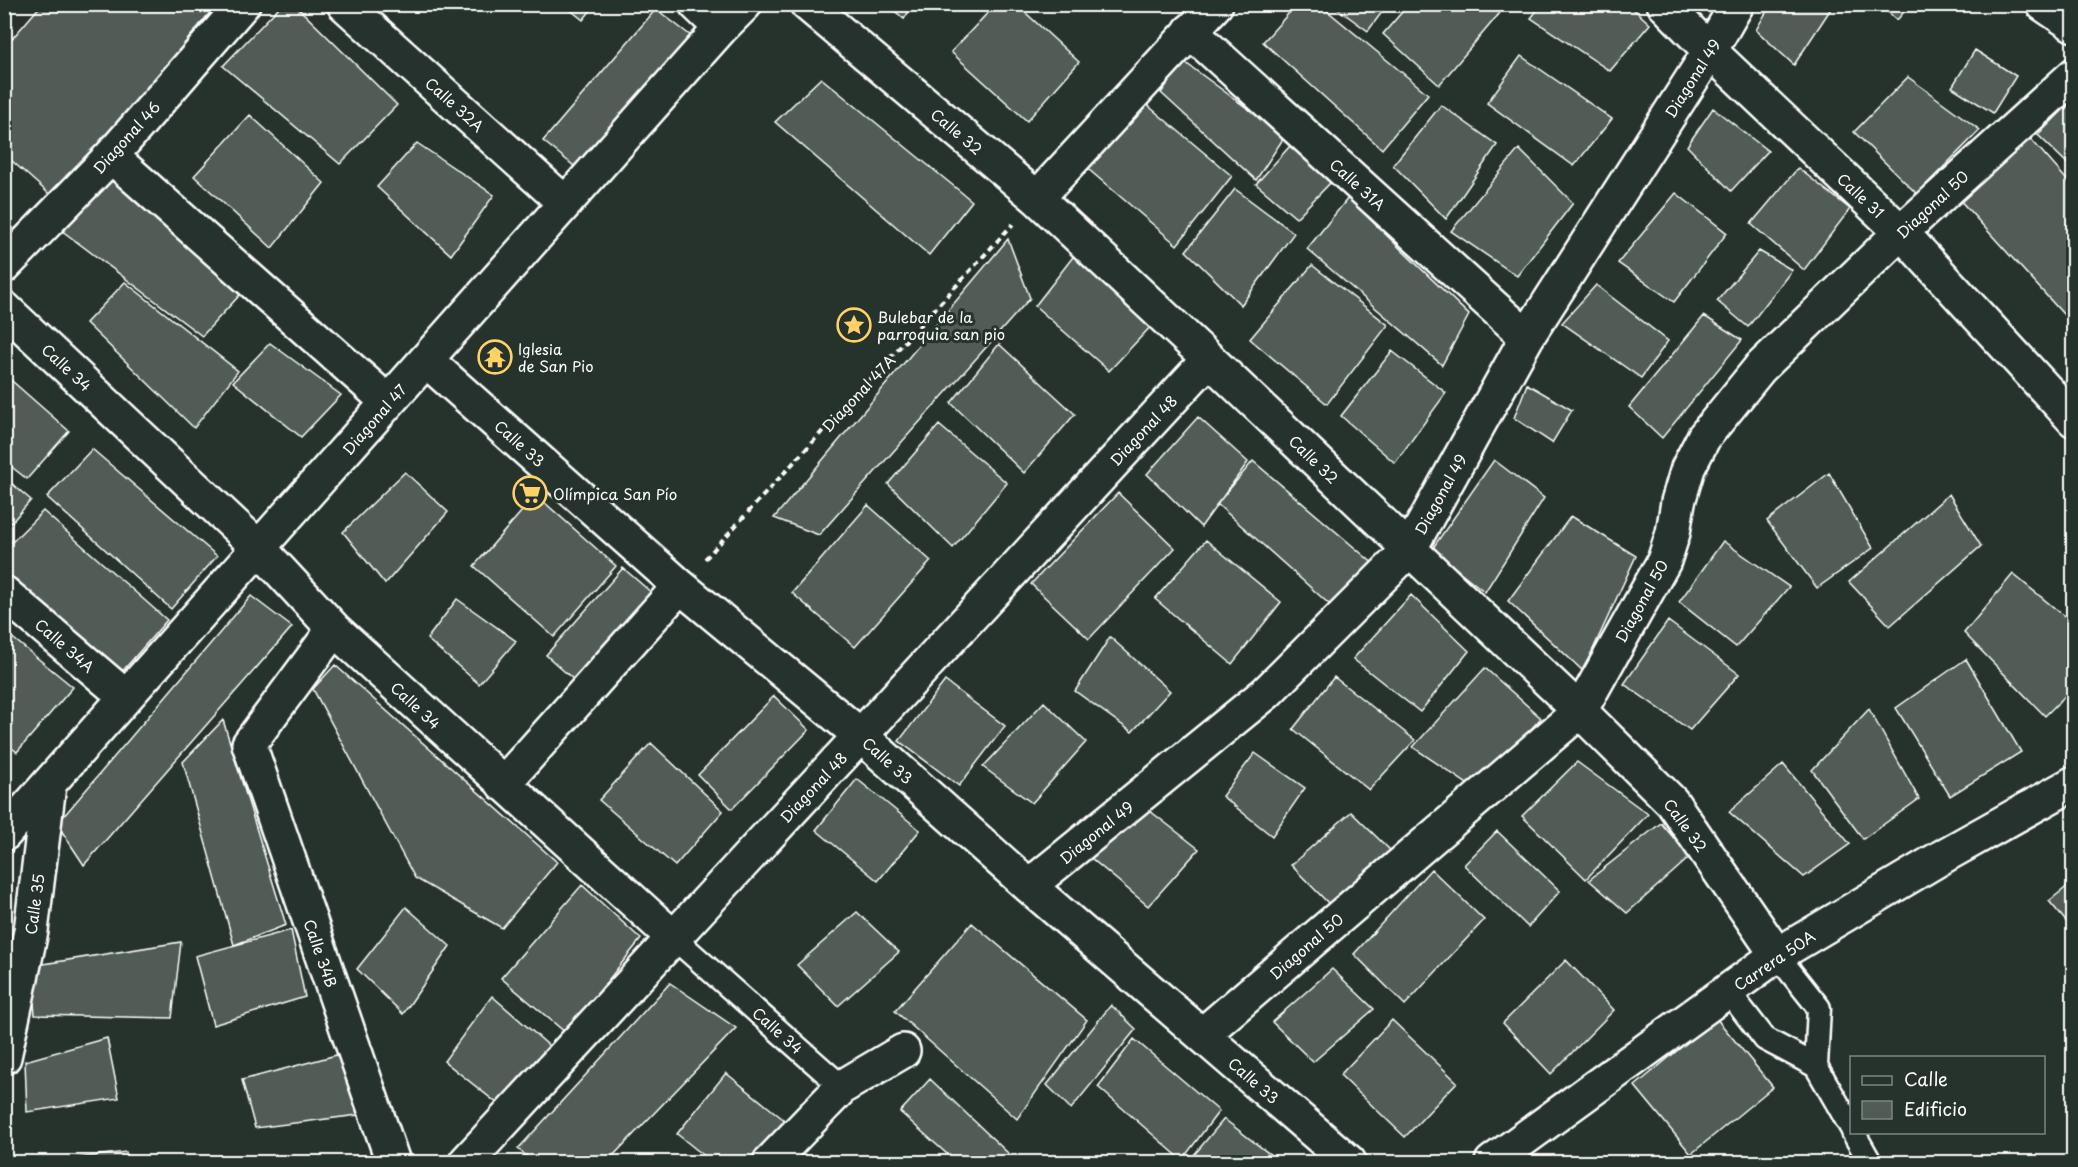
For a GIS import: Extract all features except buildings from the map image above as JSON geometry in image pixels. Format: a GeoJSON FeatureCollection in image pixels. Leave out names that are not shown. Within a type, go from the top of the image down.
{"type":"FeatureCollection","features":[{"type":"Feature","properties":{"kind":"street","name":"Diagonal 46"},"geometry":{"type":"LineString","coordinates":[[4,266],[111,156],[243,4]]}},
{"type":"Feature","properties":{"kind":"street","name":"Calle 32A"},"geometry":{"type":"LineString","coordinates":[[344,4],[565,203]]}},
{"type":"Feature","properties":{"kind":"street"},"geometry":{"type":"LineString","coordinates":[[696,4],[721,28]]}},
{"type":"Feature","properties":{"kind":"street","name":"Diagonal 47"},"geometry":{"type":"LineString","coordinates":[[4,834],[721,28],[745,4]]}},
{"type":"Feature","properties":{"kind":"street","name":"Calle 32"},"geometry":{"type":"LineString","coordinates":[[807,4],[1037,198],[1580,711],[1672,802],[1778,956]]}},
{"type":"Feature","properties":{"kind":"street"},"geometry":{"type":"LineString","coordinates":[[1037,198],[1216,4]]}},
{"type":"Feature","properties":{"kind":"street","name":"Calle 31"},"geometry":{"type":"LineString","coordinates":[[1664,4],[1710,51],[1901,232],[2073,420]]}},
{"type":"Feature","properties":{"kind":"street","name":"Diagonal 49"},"geometry":{"type":"LineString","coordinates":[[1029,886],[1266,693],[1409,550],[1527,337],[1710,51],[1737,4]]}},
{"type":"Feature","properties":{"kind":"street"},"geometry":{"type":"LineString","coordinates":[[2043,4],[2073,25]]}},
{"type":"Feature","properties":{"kind":"street","name":"Calle 31A"},"geometry":{"type":"LineString","coordinates":[[1190,31],[1527,337]]}},
{"type":"Feature","properties":{"kind":"street","name":"Diagonal 50"},"geometry":{"type":"LineString","coordinates":[[1202,1035],[1580,711],[1664,561],[1688,468],[1704,437],[1760,368],[1901,232],[2073,75]]}},
{"type":"Feature","properties":{"kind":"street"},"geometry":{"type":"LineString","coordinates":[[111,156],[388,402]]}},
{"type":"Feature","properties":{"kind":"street","name":"Calle 34"},"geometry":{"type":"LineString","coordinates":[[4,308],[260,548],[334,629],[674,938]]}},
{"type":"Feature","properties":{"kind":"street","name":"Diagonal 48"},"geometry":{"type":"LineString","coordinates":[[466,1162],[1209,359]]}},
{"type":"Feature","properties":{"kind":"street","name":"Calle 33"},"geometry":{"type":"LineString","coordinates":[[426,360],[680,586],[861,736],[1029,886],[1349,1162]]}},
{"type":"Feature","properties":{"kind":"street"},"geometry":{"type":"LineString","coordinates":[[503,784],[680,586]]}},
{"type":"Feature","properties":{"kind":"street","name":"Calle 34A"},"geometry":{"type":"LineString","coordinates":[[4,593],[126,697]]}},
{"type":"Feature","properties":{"kind":"street","name":"Calle 34B"},"geometry":{"type":"LineString","coordinates":[[334,629],[249,744],[393,1162]]}},
{"type":"Feature","properties":{"kind":"street","name":"Carrera 50A"},"geometry":{"type":"LineString","coordinates":[[1492,1162],[1778,956],[1947,854],[2073,783]]}},
{"type":"Feature","properties":{"kind":"street","name":"Calle 35"},"geometry":{"type":"LineString","coordinates":[[4,1057],[31,931],[49,785]]}},
{"type":"Feature","properties":{"kind":"street"},"geometry":{"type":"LineString","coordinates":[[770,1162],[842,1087],[903,1051]]}},
{"type":"Feature","properties":{"kind":"lane","name":"Calle 34"},"geometry":{"type":"LineString","coordinates":[[674,938],[842,1087]]}},
{"type":"Feature","properties":{"kind":"lane"},"geometry":{"type":"LineString","coordinates":[[1778,956],[1820,1008],[1816,1066],[1850,1127]]}},
{"type":"Feature","properties":{"kind":"lane"},"geometry":{"type":"LineString","coordinates":[[1728,991],[1765,1039],[1816,1066]]}},
{"type":"Feature","properties":{"kind":"lane"},"geometry":{"type":"LineString","coordinates":[[1854,1134],[1870,1162]]}},
{"type":"Feature","properties":{"kind":"path","name":"Diagonal 47A"},"geometry":{"type":"LineString","coordinates":[[680,586],[1037,198]]}},
{"type":"Feature","properties":{"kind":"place","name":"Bulebar de la parroquia san pio"},"geometry":{"type":"Point","coordinates":[854,325]}},
{"type":"Feature","properties":{"kind":"place","name":"Iglesia de San Pio"},"geometry":{"type":"Point","coordinates":[495,357]}},
{"type":"Feature","properties":{"kind":"place","name":"Olímpica San Pío"},"geometry":{"type":"Point","coordinates":[530,493]}}]}
